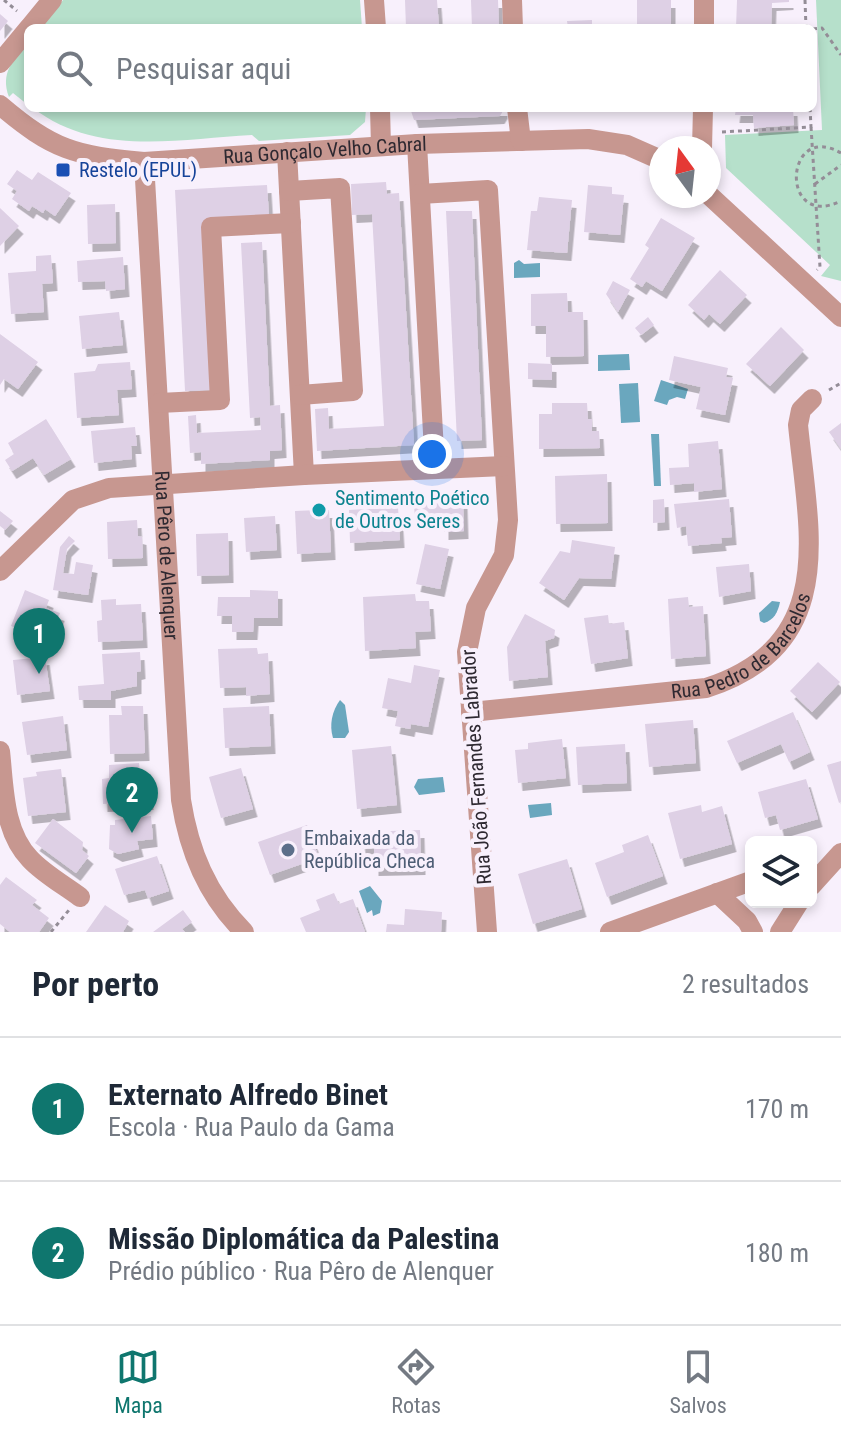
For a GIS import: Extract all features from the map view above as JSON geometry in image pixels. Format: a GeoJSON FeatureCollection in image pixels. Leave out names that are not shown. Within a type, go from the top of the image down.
{"type":"FeatureCollection","features":[{"type":"Feature","properties":{"kind":"street"},"geometry":{"type":"LineString","coordinates":[[31,24],[52,0]]}},
{"type":"Feature","properties":{"kind":"street"},"geometry":{"type":"LineString","coordinates":[[374,0],[376,24]]}},
{"type":"Feature","properties":{"kind":"street"},"geometry":{"type":"LineString","coordinates":[[512,0],[513,24]]}},
{"type":"Feature","properties":{"kind":"street"},"geometry":{"type":"LineString","coordinates":[[704,0],[704,24]]}},
{"type":"Feature","properties":{"kind":"street"},"geometry":{"type":"LineString","coordinates":[[0,63],[24,33]]}},
{"type":"Feature","properties":{"kind":"street","name":"Rua Gonçalo Velho Cabral"},"geometry":{"type":"LineString","coordinates":[[0,105],[52,144],[102,159],[144,162],[417,144],[588,139],[627,145],[649,155]]}},
{"type":"Feature","properties":{"kind":"street"},"geometry":{"type":"LineString","coordinates":[[380,112],[381,146]]}},
{"type":"Feature","properties":{"kind":"street"},"geometry":{"type":"LineString","coordinates":[[517,112],[521,141]]}},
{"type":"Feature","properties":{"kind":"street"},"geometry":{"type":"LineString","coordinates":[[702,136],[703,112]]}},
{"type":"Feature","properties":{"kind":"street"},"geometry":{"type":"LineString","coordinates":[[417,144],[435,469]]}},
{"type":"Feature","properties":{"kind":"street"},"geometry":{"type":"LineString","coordinates":[[287,152],[304,475]]}},
{"type":"Feature","properties":{"kind":"street","name":"Rua Pêro de Alenquer"},"geometry":{"type":"LineString","coordinates":[[144,162],[181,800],[193,855],[219,903],[244,932]]}},
{"type":"Feature","properties":{"kind":"street"},"geometry":{"type":"LineString","coordinates":[[289,191],[340,188],[353,391],[300,395]]}},
{"type":"Feature","properties":{"kind":"street","name":"Rua João Fernandes Labrador"},"geometry":{"type":"LineString","coordinates":[[420,194],[488,190],[508,520],[504,555],[476,608],[469,637],[471,712],[487,932]]}},
{"type":"Feature","properties":{"kind":"street"},"geometry":{"type":"LineString","coordinates":[[721,206],[838,310]]}},
{"type":"Feature","properties":{"kind":"street"},"geometry":{"type":"LineString","coordinates":[[159,403],[220,400],[211,227],[291,223]]}},
{"type":"Feature","properties":{"kind":"street","name":"Rua Pedro de Barcelos"},"geometry":{"type":"LineString","coordinates":[[471,712],[706,688],[739,676],[767,655],[794,620],[808,578],[810,543],[798,425],[801,410],[812,399]]}},
{"type":"Feature","properties":{"kind":"street"},"geometry":{"type":"LineString","coordinates":[[0,572],[73,500],[109,488],[504,466]]}},
{"type":"Feature","properties":{"kind":"street"},"geometry":{"type":"LineString","coordinates":[[0,751],[6,811],[15,834],[29,858],[80,897]]}},
{"type":"Feature","properties":{"kind":"street"},"geometry":{"type":"LineString","coordinates":[[817,858],[841,851]]}},
{"type":"Feature","properties":{"kind":"street"},"geometry":{"type":"LineString","coordinates":[[817,879],[841,851]]}},
{"type":"Feature","properties":{"kind":"street"},"geometry":{"type":"LineString","coordinates":[[610,932],[745,883]]}},
{"type":"Feature","properties":{"kind":"street"},"geometry":{"type":"LineString","coordinates":[[717,893],[747,921],[753,932]]}},
{"type":"Feature","properties":{"kind":"street"},"geometry":{"type":"LineString","coordinates":[[780,932],[795,908]]}},
{"type":"Feature","properties":{"kind":"path"},"geometry":{"type":"LineString","coordinates":[[805,0],[806,24]]}},
{"type":"Feature","properties":{"kind":"path"},"geometry":{"type":"LineString","coordinates":[[817,29],[822,28],[841,55]]}},
{"type":"Feature","properties":{"kind":"path"},"geometry":{"type":"LineString","coordinates":[[805,283],[820,267],[810,112]]}},
{"type":"Feature","properties":{"kind":"path"},"geometry":{"type":"LineString","coordinates":[[721,139],[811,127]]}},
{"type":"Feature","properties":{"kind":"path"},"geometry":{"type":"LineString","coordinates":[[841,153],[828,147],[813,150],[802,158],[794,175],[799,193],[806,200],[816,205],[832,205],[841,201]]}},
{"type":"Feature","properties":{"kind":"path"},"geometry":{"type":"LineString","coordinates":[[815,184],[841,165]]}},
{"type":"Feature","properties":{"kind":"path"},"geometry":{"type":"LineString","coordinates":[[51,932],[60,922]]}},
{"type":"Feature","properties":{"kind":"green space"},"geometry":{"type":"Polygon","coordinates":[[[63,0],[360,0],[362,24],[43,24],[63,0]]]}},
{"type":"Feature","properties":{"kind":"green space"},"geometry":{"type":"Polygon","coordinates":[[[816,0],[841,0],[841,281],[821,276],[830,265],[726,168],[725,135],[822,130],[816,0]]]}},
{"type":"Feature","properties":{"kind":"green space"},"geometry":{"type":"Polygon","coordinates":[[[24,47],[24,102],[13,93],[9,97],[6,81],[13,61],[24,47]]]}},
{"type":"Feature","properties":{"kind":"green space"},"geometry":{"type":"Polygon","coordinates":[[[39,112],[366,112],[365,122],[350,135],[259,141],[252,135],[167,141],[110,139],[57,123],[39,112]]]}},
{"type":"Feature","properties":{"kind":"water"},"geometry":{"type":"Polygon","coordinates":[[[519,260],[524,264],[540,263],[540,277],[514,278],[514,263],[519,260]]]}},
{"type":"Feature","properties":{"kind":"water"},"geometry":{"type":"Polygon","coordinates":[[[629,354],[630,370],[598,371],[598,355],[629,354]]]}},
{"type":"Feature","properties":{"kind":"water"},"geometry":{"type":"Polygon","coordinates":[[[661,380],[688,389],[685,399],[677,397],[669,400],[667,405],[654,401],[661,380]]]}},
{"type":"Feature","properties":{"kind":"water"},"geometry":{"type":"Polygon","coordinates":[[[638,383],[640,422],[621,423],[619,384],[638,383]]]}},
{"type":"Feature","properties":{"kind":"water"},"geometry":{"type":"Polygon","coordinates":[[[651,434],[659,434],[661,486],[654,486],[651,434]]]}},
{"type":"Feature","properties":{"kind":"water"},"geometry":{"type":"Polygon","coordinates":[[[772,601],[780,602],[778,609],[773,618],[764,623],[760,621],[759,613],[772,601]]]}},
{"type":"Feature","properties":{"kind":"water"},"geometry":{"type":"Polygon","coordinates":[[[340,700],[345,705],[349,732],[345,738],[333,738],[332,718],[340,700]]]}},
{"type":"Feature","properties":{"kind":"water"},"geometry":{"type":"Polygon","coordinates":[[[443,777],[445,792],[419,795],[414,787],[418,779],[443,777]]]}},
{"type":"Feature","properties":{"kind":"water"},"geometry":{"type":"Polygon","coordinates":[[[551,803],[552,815],[530,818],[528,805],[551,803]]]}},
{"type":"Feature","properties":{"kind":"water"},"geometry":{"type":"Polygon","coordinates":[[[370,886],[382,901],[380,913],[373,916],[372,910],[367,913],[359,891],[370,886]]]}},
{"type":"Feature","properties":{"kind":"building"},"geometry":{"type":"Polygon","coordinates":[[[405,0],[437,0],[439,24],[406,24],[405,0]]]}},
{"type":"Feature","properties":{"kind":"building"},"geometry":{"type":"Polygon","coordinates":[[[471,0],[498,0],[499,24],[472,24],[471,0]]]}},
{"type":"Feature","properties":{"kind":"building"},"geometry":{"type":"Polygon","coordinates":[[[637,0],[671,0],[671,24],[637,24],[637,0]]]}},
{"type":"Feature","properties":{"kind":"building"},"geometry":{"type":"Polygon","coordinates":[[[737,0],[789,0],[772,3],[771,24],[736,24],[737,0]]]}},
{"type":"Feature","properties":{"kind":"building"},"geometry":{"type":"Polygon","coordinates":[[[0,14],[8,21],[0,31],[0,14]]]}},
{"type":"Feature","properties":{"kind":"building"},"geometry":{"type":"Polygon","coordinates":[[[592,20],[592,24],[567,24],[567,21],[592,20]]]}},
{"type":"Feature","properties":{"kind":"building"},"geometry":{"type":"Polygon","coordinates":[[[411,112],[502,112],[500,116],[414,120],[411,112]]]}},
{"type":"Feature","properties":{"kind":"building"},"geometry":{"type":"Polygon","coordinates":[[[735,112],[793,112],[794,125],[754,128],[753,115],[735,115],[735,112]]]}},
{"type":"Feature","properties":{"kind":"building"},"geometry":{"type":"Polygon","coordinates":[[[17,170],[32,180],[38,172],[71,193],[55,216],[45,209],[43,213],[32,206],[29,211],[12,199],[17,191],[7,184],[17,170]]]}},
{"type":"Feature","properties":{"kind":"building"},"geometry":{"type":"Polygon","coordinates":[[[386,182],[387,194],[399,193],[414,445],[317,451],[315,409],[328,408],[329,429],[384,426],[372,214],[352,215],[351,184],[386,182]]]}},
{"type":"Feature","properties":{"kind":"building"},"geometry":{"type":"Polygon","coordinates":[[[267,185],[269,217],[204,221],[213,390],[185,391],[175,190],[267,185]]]}},
{"type":"Feature","properties":{"kind":"building"},"geometry":{"type":"Polygon","coordinates":[[[588,185],[612,187],[612,194],[624,195],[620,235],[584,232],[588,185]]]}},
{"type":"Feature","properties":{"kind":"building"},"geometry":{"type":"Polygon","coordinates":[[[539,197],[572,200],[567,253],[527,250],[531,211],[537,211],[539,197]]]}},
{"type":"Feature","properties":{"kind":"building"},"geometry":{"type":"Polygon","coordinates":[[[115,204],[116,243],[88,244],[87,205],[115,204]]]}},
{"type":"Feature","properties":{"kind":"building"},"geometry":{"type":"Polygon","coordinates":[[[0,208],[19,226],[0,246],[0,208]]]}},
{"type":"Feature","properties":{"kind":"building"},"geometry":{"type":"Polygon","coordinates":[[[446,211],[472,211],[482,440],[457,441],[446,211]]]}},
{"type":"Feature","properties":{"kind":"building"},"geometry":{"type":"Polygon","coordinates":[[[661,218],[695,238],[662,291],[646,281],[642,287],[630,279],[649,248],[645,245],[661,218]]]}},
{"type":"Feature","properties":{"kind":"building"},"geometry":{"type":"Polygon","coordinates":[[[262,242],[270,406],[280,405],[282,450],[270,451],[270,460],[201,464],[201,452],[190,453],[188,416],[196,415],[197,433],[261,430],[260,417],[250,418],[241,243],[262,242]]]}},
{"type":"Feature","properties":{"kind":"building"},"geometry":{"type":"Polygon","coordinates":[[[51,255],[53,283],[42,284],[44,312],[11,314],[8,273],[36,271],[36,256],[51,255]]]}},
{"type":"Feature","properties":{"kind":"building"},"geometry":{"type":"Polygon","coordinates":[[[123,257],[125,289],[106,291],[105,281],[78,282],[77,261],[123,257]]]}},
{"type":"Feature","properties":{"kind":"building"},"geometry":{"type":"Polygon","coordinates":[[[720,270],[747,295],[720,324],[709,314],[704,320],[688,305],[720,270]]]}},
{"type":"Feature","properties":{"kind":"building"},"geometry":{"type":"Polygon","coordinates":[[[613,281],[630,290],[618,312],[606,294],[613,281]]]}},
{"type":"Feature","properties":{"kind":"building"},"geometry":{"type":"Polygon","coordinates":[[[567,293],[568,312],[583,312],[584,356],[546,357],[546,326],[531,326],[531,294],[567,293]]]}},
{"type":"Feature","properties":{"kind":"building"},"geometry":{"type":"Polygon","coordinates":[[[119,312],[123,345],[82,349],[79,316],[119,312]]]}},
{"type":"Feature","properties":{"kind":"building"},"geometry":{"type":"Polygon","coordinates":[[[648,317],[654,325],[641,335],[635,328],[648,317]]]}},
{"type":"Feature","properties":{"kind":"building"},"geometry":{"type":"Polygon","coordinates":[[[781,327],[804,350],[770,386],[746,364],[781,327]]]}},
{"type":"Feature","properties":{"kind":"building"},"geometry":{"type":"Polygon","coordinates":[[[0,334],[38,362],[18,389],[4,379],[0,385],[0,334]]]}},
{"type":"Feature","properties":{"kind":"building"},"geometry":{"type":"Polygon","coordinates":[[[674,356],[728,368],[726,377],[733,378],[725,415],[696,409],[701,387],[669,380],[674,356]]]}},
{"type":"Feature","properties":{"kind":"building"},"geometry":{"type":"Polygon","coordinates":[[[130,362],[132,389],[117,390],[119,415],[77,418],[74,373],[95,371],[98,364],[130,362]]]}},
{"type":"Feature","properties":{"kind":"building"},"geometry":{"type":"Polygon","coordinates":[[[528,363],[552,364],[552,380],[528,379],[528,363]]]}},
{"type":"Feature","properties":{"kind":"building"},"geometry":{"type":"Polygon","coordinates":[[[552,403],[587,403],[592,431],[599,431],[600,448],[539,449],[539,414],[552,414],[552,403]]]}},
{"type":"Feature","properties":{"kind":"building"},"geometry":{"type":"Polygon","coordinates":[[[46,419],[71,459],[44,475],[33,458],[12,471],[5,460],[14,454],[8,443],[46,419]]]}},
{"type":"Feature","properties":{"kind":"building"},"geometry":{"type":"Polygon","coordinates":[[[841,423],[841,449],[829,432],[841,423]]]}},
{"type":"Feature","properties":{"kind":"building"},"geometry":{"type":"Polygon","coordinates":[[[135,427],[137,446],[131,446],[132,459],[94,463],[91,431],[135,427]]]}},
{"type":"Feature","properties":{"kind":"building"},"geometry":{"type":"Polygon","coordinates":[[[718,441],[722,489],[694,492],[694,483],[670,485],[669,468],[689,467],[688,444],[718,441]]]}},
{"type":"Feature","properties":{"kind":"building"},"geometry":{"type":"Polygon","coordinates":[[[607,474],[608,523],[556,524],[555,476],[607,474]]]}},
{"type":"Feature","properties":{"kind":"building"},"geometry":{"type":"Polygon","coordinates":[[[664,499],[665,522],[653,523],[653,500],[664,499]]]}},
{"type":"Feature","properties":{"kind":"building"},"geometry":{"type":"Polygon","coordinates":[[[729,499],[732,537],[721,538],[722,543],[688,546],[686,526],[677,528],[674,504],[729,499]]]}},
{"type":"Feature","properties":{"kind":"building"},"geometry":{"type":"Polygon","coordinates":[[[463,500],[464,531],[444,532],[444,520],[415,522],[414,503],[463,500]]]}},
{"type":"Feature","properties":{"kind":"building"},"geometry":{"type":"Polygon","coordinates":[[[398,507],[400,540],[350,543],[349,510],[398,507]]]}},
{"type":"Feature","properties":{"kind":"building"},"geometry":{"type":"Polygon","coordinates":[[[329,510],[331,552],[297,554],[295,511],[329,510]]]}},
{"type":"Feature","properties":{"kind":"building"},"geometry":{"type":"Polygon","coordinates":[[[0,511],[13,521],[5,530],[0,526],[0,511]]]}},
{"type":"Feature","properties":{"kind":"building"},"geometry":{"type":"Polygon","coordinates":[[[275,516],[277,550],[246,552],[244,518],[275,516]]]}},
{"type":"Feature","properties":{"kind":"building"},"geometry":{"type":"Polygon","coordinates":[[[137,520],[143,558],[108,559],[107,522],[137,520]]]}},
{"type":"Feature","properties":{"kind":"building"},"geometry":{"type":"Polygon","coordinates":[[[228,533],[229,575],[197,576],[196,534],[228,533]]]}},
{"type":"Feature","properties":{"kind":"building"},"geometry":{"type":"Polygon","coordinates":[[[69,536],[75,541],[67,549],[63,573],[74,574],[76,562],[93,565],[88,595],[53,590],[60,547],[69,536]]]}},
{"type":"Feature","properties":{"kind":"building"},"geometry":{"type":"Polygon","coordinates":[[[572,540],[615,547],[611,579],[579,578],[564,600],[539,583],[560,551],[570,553],[572,540]]]}},
{"type":"Feature","properties":{"kind":"building"},"geometry":{"type":"Polygon","coordinates":[[[425,544],[449,549],[440,589],[416,584],[425,544]]]}},
{"type":"Feature","properties":{"kind":"building"},"geometry":{"type":"Polygon","coordinates":[[[749,564],[751,591],[719,597],[716,567],[749,564]]]}},
{"type":"Feature","properties":{"kind":"building"},"geometry":{"type":"Polygon","coordinates":[[[25,590],[49,600],[46,608],[60,613],[49,641],[11,626],[25,590]]]}},
{"type":"Feature","properties":{"kind":"building"},"geometry":{"type":"Polygon","coordinates":[[[250,590],[278,591],[278,618],[254,618],[253,632],[232,632],[232,616],[217,616],[218,597],[250,597],[250,590]]]}},
{"type":"Feature","properties":{"kind":"building"},"geometry":{"type":"Polygon","coordinates":[[[415,594],[416,601],[429,601],[431,631],[415,632],[416,648],[365,651],[363,597],[415,594]]]}},
{"type":"Feature","properties":{"kind":"building"},"geometry":{"type":"Polygon","coordinates":[[[688,597],[689,607],[703,606],[706,656],[671,659],[668,599],[688,597]]]}},
{"type":"Feature","properties":{"kind":"building"},"geometry":{"type":"Polygon","coordinates":[[[116,599],[116,605],[141,604],[143,640],[98,642],[97,621],[102,620],[101,600],[116,599]]]}},
{"type":"Feature","properties":{"kind":"building"},"geometry":{"type":"Polygon","coordinates":[[[525,614],[555,630],[554,638],[545,641],[548,677],[509,681],[507,647],[525,614]]]}},
{"type":"Feature","properties":{"kind":"building"},"geometry":{"type":"Polygon","coordinates":[[[608,615],[609,624],[624,622],[628,658],[591,664],[584,618],[608,615]]]}},
{"type":"Feature","properties":{"kind":"building"},"geometry":{"type":"Polygon","coordinates":[[[257,648],[258,654],[268,653],[270,694],[246,696],[246,687],[220,688],[218,649],[257,648]]]}},
{"type":"Feature","properties":{"kind":"building"},"geometry":{"type":"Polygon","coordinates":[[[140,652],[141,671],[137,672],[137,686],[111,691],[111,700],[79,700],[78,686],[104,684],[102,654],[140,652]]]}},
{"type":"Feature","properties":{"kind":"building"},"geometry":{"type":"Polygon","coordinates":[[[45,657],[50,691],[17,695],[13,660],[45,657]]]}},
{"type":"Feature","properties":{"kind":"building"},"geometry":{"type":"Polygon","coordinates":[[[818,662],[840,682],[812,712],[790,691],[818,662]]]}},
{"type":"Feature","properties":{"kind":"building"},"geometry":{"type":"Polygon","coordinates":[[[414,665],[440,670],[428,727],[411,724],[410,729],[395,726],[398,711],[382,708],[388,678],[411,683],[414,665]]]}},
{"type":"Feature","properties":{"kind":"building"},"geometry":{"type":"Polygon","coordinates":[[[121,706],[143,706],[145,753],[110,754],[109,715],[122,715],[121,706]]]}},
{"type":"Feature","properties":{"kind":"building"},"geometry":{"type":"Polygon","coordinates":[[[269,706],[271,746],[225,748],[223,708],[269,706]]]}},
{"type":"Feature","properties":{"kind":"building"},"geometry":{"type":"Polygon","coordinates":[[[793,712],[810,752],[789,762],[781,744],[737,763],[727,741],[793,712]]]}},
{"type":"Feature","properties":{"kind":"building"},"geometry":{"type":"Polygon","coordinates":[[[63,716],[67,750],[27,755],[22,722],[63,716]]]}},
{"type":"Feature","properties":{"kind":"building"},"geometry":{"type":"Polygon","coordinates":[[[693,720],[696,763],[649,767],[645,724],[693,720]]]}},
{"type":"Feature","properties":{"kind":"building"},"geometry":{"type":"Polygon","coordinates":[[[562,739],[566,778],[518,783],[515,750],[528,749],[528,743],[562,739]]]}},
{"type":"Feature","properties":{"kind":"building"},"geometry":{"type":"Polygon","coordinates":[[[625,744],[627,783],[578,785],[576,747],[625,744]]]}},
{"type":"Feature","properties":{"kind":"building"},"geometry":{"type":"Polygon","coordinates":[[[391,746],[397,805],[357,809],[352,750],[391,746]]]}},
{"type":"Feature","properties":{"kind":"building"},"geometry":{"type":"Polygon","coordinates":[[[841,761],[841,802],[839,803],[827,765],[841,761]]]}},
{"type":"Feature","properties":{"kind":"building"},"geometry":{"type":"Polygon","coordinates":[[[139,763],[140,773],[148,773],[149,802],[103,804],[102,779],[109,778],[109,765],[139,763]]]}},
{"type":"Feature","properties":{"kind":"building"},"geometry":{"type":"Polygon","coordinates":[[[241,768],[253,809],[221,818],[209,777],[241,768]]]}},
{"type":"Feature","properties":{"kind":"building"},"geometry":{"type":"Polygon","coordinates":[[[61,769],[66,812],[28,816],[23,778],[37,776],[36,772],[61,769]]]}},
{"type":"Feature","properties":{"kind":"building"},"geometry":{"type":"Polygon","coordinates":[[[806,779],[818,819],[780,830],[776,815],[765,818],[758,792],[806,779]]]}},
{"type":"Feature","properties":{"kind":"building"},"geometry":{"type":"Polygon","coordinates":[[[701,805],[702,812],[722,806],[732,844],[680,859],[668,813],[701,805]]]}},
{"type":"Feature","properties":{"kind":"building"},"geometry":{"type":"Polygon","coordinates":[[[151,816],[153,839],[137,841],[139,849],[118,854],[109,849],[110,825],[115,825],[115,820],[151,816]]]}},
{"type":"Feature","properties":{"kind":"building"},"geometry":{"type":"Polygon","coordinates":[[[53,819],[83,842],[82,850],[89,856],[76,873],[35,843],[53,819]]]}},
{"type":"Feature","properties":{"kind":"building","name":"Embaixada da República Checa"},"geometry":{"type":"Polygon","coordinates":[[[307,825],[319,858],[270,875],[258,842],[307,825]]]}},
{"type":"Feature","properties":{"kind":"building"},"geometry":{"type":"Polygon","coordinates":[[[420,830],[421,867],[374,868],[374,848],[361,849],[360,832],[420,830]]]}},
{"type":"Feature","properties":{"kind":"building"},"geometry":{"type":"Polygon","coordinates":[[[648,835],[663,876],[607,897],[595,863],[624,852],[622,845],[648,835]]]}},
{"type":"Feature","properties":{"kind":"building"},"geometry":{"type":"Polygon","coordinates":[[[157,856],[169,891],[148,898],[145,890],[124,895],[115,869],[157,856]]]}},
{"type":"Feature","properties":{"kind":"building"},"geometry":{"type":"Polygon","coordinates":[[[567,859],[582,909],[533,924],[518,874],[567,859]]]}},
{"type":"Feature","properties":{"kind":"building"},"geometry":{"type":"Polygon","coordinates":[[[6,877],[37,900],[32,905],[49,918],[39,932],[10,932],[0,924],[0,885],[6,877]]]}},
{"type":"Feature","properties":{"kind":"building"},"geometry":{"type":"Polygon","coordinates":[[[334,893],[339,904],[353,899],[365,932],[306,932],[300,918],[320,910],[316,900],[334,893]]]}},
{"type":"Feature","properties":{"kind":"building"},"geometry":{"type":"Polygon","coordinates":[[[105,905],[129,921],[123,932],[86,932],[105,905]]]}},
{"type":"Feature","properties":{"kind":"building"},"geometry":{"type":"Polygon","coordinates":[[[405,909],[442,912],[441,932],[386,932],[387,924],[404,925],[405,909]]]}},
{"type":"Feature","properties":{"kind":"building"},"geometry":{"type":"Polygon","coordinates":[[[183,910],[192,922],[182,929],[185,932],[153,932],[183,910]]]}},
{"type":"Feature","properties":{"kind":"place","name":"Restelo (EPUL)"},"geometry":{"type":"Point","coordinates":[63,170]}},
{"type":"Feature","properties":{"kind":"place","name":"Sentimento Poético de Outros Seres"},"geometry":{"type":"Point","coordinates":[319,510]}},
{"type":"Feature","properties":{"kind":"place","name":"Externato Alfredo Binet"},"geometry":{"type":"Point","coordinates":[39,674]}},
{"type":"Feature","properties":{"kind":"place","name":"Missão Diplomática da Palestina"},"geometry":{"type":"Point","coordinates":[132,833]}},
{"type":"Feature","properties":{"kind":"place","name":"Embaixada da República Checa"},"geometry":{"type":"Point","coordinates":[288,850]}}]}
